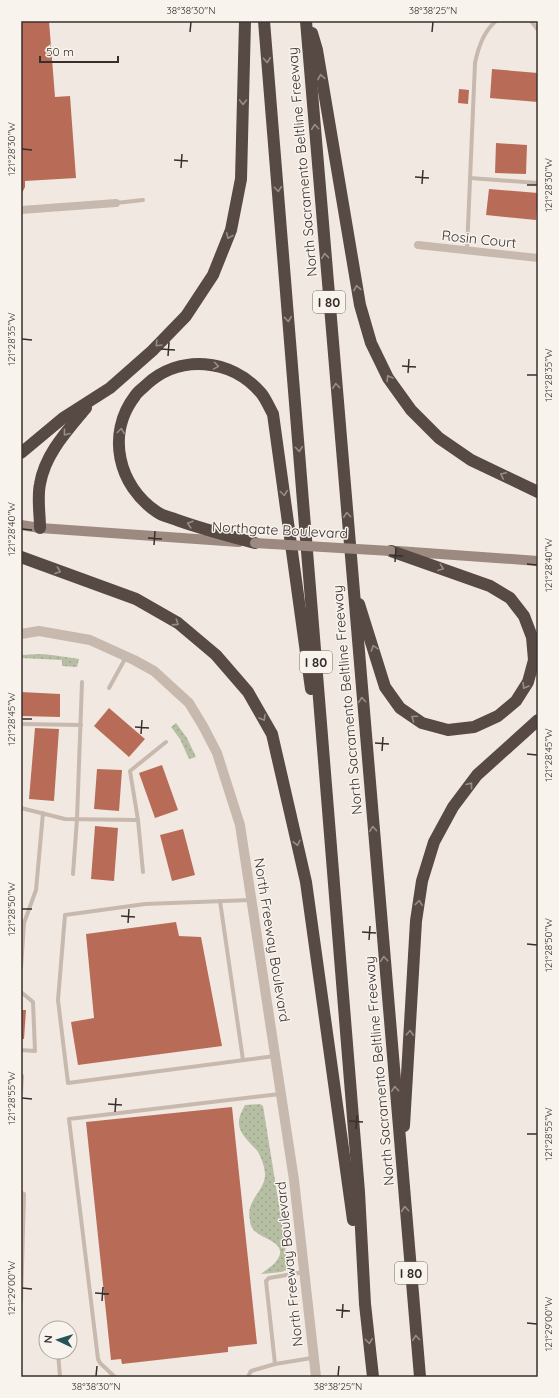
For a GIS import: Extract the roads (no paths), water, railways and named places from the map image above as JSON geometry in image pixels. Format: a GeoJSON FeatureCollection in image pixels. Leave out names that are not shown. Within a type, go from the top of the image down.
{"type":"FeatureCollection","features":[{"type":"Feature","properties":{"kind":"highway"},"geometry":{"type":"LineString","coordinates":[[21,453],[63,418],[110,388],[152,351],[186,316],[213,274],[232,230],[242,179],[245,21]]}},
{"type":"Feature","properties":{"kind":"highway","name":"North Sacramento Beltline Freeway"},"geometry":{"type":"LineString","coordinates":[[264,21],[359,1192],[365,1304],[373,1377]]}},
{"type":"Feature","properties":{"kind":"highway"},"geometry":{"type":"LineString","coordinates":[[307,21],[317,50],[360,305],[371,343],[388,378],[411,410],[439,438],[471,460],[538,492]]}},
{"type":"Feature","properties":{"kind":"highway","name":"North Sacramento Beltline Freeway"},"geometry":{"type":"LineString","coordinates":[[307,21],[352,582],[420,1377]]}},
{"type":"Feature","properties":{"kind":"highway"},"geometry":{"type":"LineString","coordinates":[[255,543],[183,522],[158,513],[137,495],[124,472],[118,446],[122,419],[135,395],[155,377],[176,367],[199,363],[223,367],[244,377],[261,394],[273,414],[329,824]]}},
{"type":"Feature","properties":{"kind":"highway"},"geometry":{"type":"LineString","coordinates":[[40,528],[39,485],[46,462],[59,442],[90,402]]}},
{"type":"Feature","properties":{"kind":"highway"},"geometry":{"type":"LineString","coordinates":[[352,582],[385,687],[400,708],[422,723],[448,730],[474,727],[498,716],[516,701],[528,682],[534,660],[532,637],[524,616],[510,598],[490,586],[391,551]]}},
{"type":"Feature","properties":{"kind":"highway"},"geometry":{"type":"LineString","coordinates":[[21,557],[136,599],[178,623],[216,655],[239,681],[248,692],[272,734],[306,882],[365,1304]]}},
{"type":"Feature","properties":{"kind":"highway"},"geometry":{"type":"LineString","coordinates":[[402,1169],[416,921],[422,881],[434,842],[453,807],[478,775],[538,720]]}},
{"type":"Feature","properties":{"kind":"main road","name":"Northgate Boulevard"},"geometry":{"type":"LineString","coordinates":[[21,525],[40,528],[255,543],[538,561]]}},
{"type":"Feature","properties":{"kind":"street"},"geometry":{"type":"LineString","coordinates":[[21,210],[116,203]]}},
{"type":"Feature","properties":{"kind":"street","name":"Rosin Court"},"geometry":{"type":"LineString","coordinates":[[418,245],[538,258]]}},
{"type":"Feature","properties":{"kind":"street","name":"North Freeway Boulevard"},"geometry":{"type":"LineString","coordinates":[[21,634],[39,632],[90,640],[126,656],[154,671],[190,703],[217,753],[240,825],[294,1180],[316,1377]]}},
{"type":"Feature","properties":{"kind":"lane"},"geometry":{"type":"LineString","coordinates":[[467,250],[475,63],[477,50],[482,40],[496,21]]}},
{"type":"Feature","properties":{"kind":"lane"},"geometry":{"type":"LineString","coordinates":[[531,21],[538,30]]}},
{"type":"Feature","properties":{"kind":"lane"},"geometry":{"type":"LineString","coordinates":[[470,178],[538,183]]}},
{"type":"Feature","properties":{"kind":"lane"},"geometry":{"type":"LineString","coordinates":[[116,203],[143,200]]}},
{"type":"Feature","properties":{"kind":"lane"},"geometry":{"type":"LineString","coordinates":[[109,688],[126,656]]}},
{"type":"Feature","properties":{"kind":"lane"},"geometry":{"type":"LineString","coordinates":[[73,874],[77,819],[82,682]]}},
{"type":"Feature","properties":{"kind":"lane"},"geometry":{"type":"LineString","coordinates":[[21,724],[81,725]]}},
{"type":"Feature","properties":{"kind":"lane"},"geometry":{"type":"LineString","coordinates":[[143,872],[138,820],[130,770],[166,742]]}},
{"type":"Feature","properties":{"kind":"lane"},"geometry":{"type":"LineString","coordinates":[[21,808],[65,819],[138,820]]}},
{"type":"Feature","properties":{"kind":"lane"},"geometry":{"type":"LineString","coordinates":[[21,968],[24,923],[36,890],[43,813]]}},
{"type":"Feature","properties":{"kind":"lane"},"geometry":{"type":"LineString","coordinates":[[251,900],[145,904],[65,916],[58,1000],[68,1083],[275,1056]]}},
{"type":"Feature","properties":{"kind":"lane"},"geometry":{"type":"LineString","coordinates":[[220,901],[242,1060]]}},
{"type":"Feature","properties":{"kind":"lane"},"geometry":{"type":"LineString","coordinates":[[21,992],[33,1002],[35,1051],[21,1050]]}},
{"type":"Feature","properties":{"kind":"lane"},"geometry":{"type":"LineString","coordinates":[[21,1093],[22,1076]]}},
{"type":"Feature","properties":{"kind":"lane"},"geometry":{"type":"LineString","coordinates":[[115,1377],[100,1363],[98,1359],[69,1119],[281,1094]]}},
{"type":"Feature","properties":{"kind":"lane"},"geometry":{"type":"LineString","coordinates":[[21,1194],[24,1194],[21,1302]]}},
{"type":"Feature","properties":{"kind":"lane"},"geometry":{"type":"LineString","coordinates":[[275,1364],[266,1281],[269,1278],[304,1272]]}},
{"type":"Feature","properties":{"kind":"lane"},"geometry":{"type":"LineString","coordinates":[[248,1377],[252,1371],[275,1364],[314,1358]]}},
{"type":"Feature","properties":{"kind":"lane"},"geometry":{"type":"LineString","coordinates":[[59,1360],[60,1377]]}}]}
